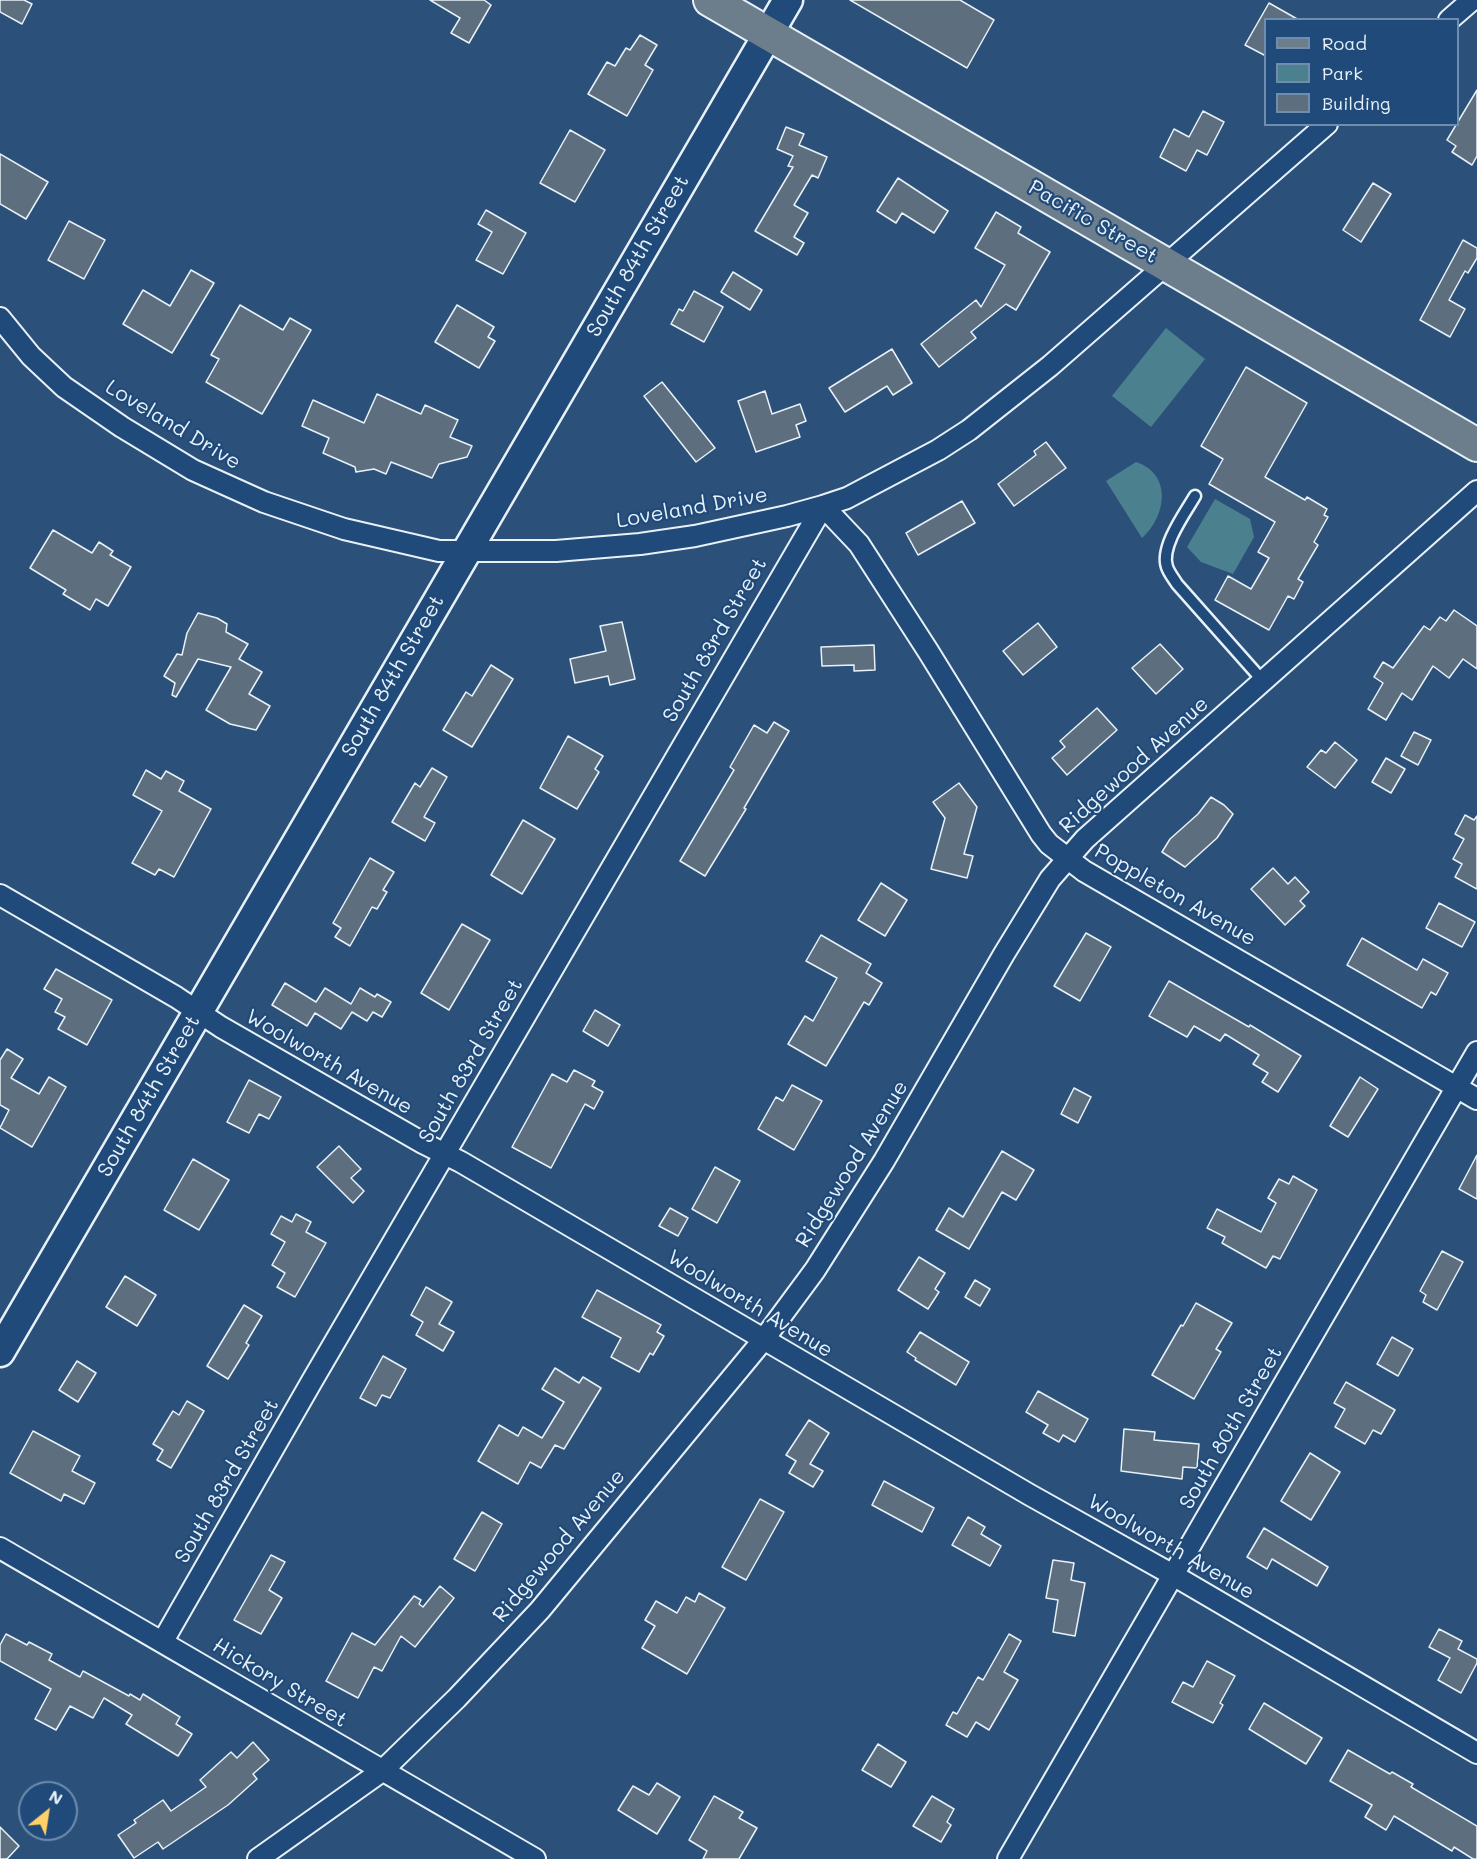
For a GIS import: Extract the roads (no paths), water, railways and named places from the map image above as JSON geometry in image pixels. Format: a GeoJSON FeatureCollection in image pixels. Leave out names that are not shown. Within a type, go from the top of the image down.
{"type":"FeatureCollection","features":[{"type":"Feature","properties":{"kind":"main road","name":"Pacific Street"},"geometry":{"type":"LineString","coordinates":[[710,0],[1477,445]]}},
{"type":"Feature","properties":{"kind":"main road","name":"South 84th Street"},"geometry":{"type":"LineString","coordinates":[[0,1352],[788,0]]}},
{"type":"Feature","properties":{"kind":"street"},"geometry":{"type":"LineString","coordinates":[[1451,18],[1472,0]]}},
{"type":"Feature","properties":{"kind":"street","name":"Loveland Drive"},"geometry":{"type":"LineString","coordinates":[[0,318],[31,356],[64,387],[122,427],[214,480],[264,502],[344,529],[439,551],[556,551],[640,544],[695,536],[787,516],[847,498],[904,469],[969,430],[1050,366],[1325,126]]}},
{"type":"Feature","properties":{"kind":"street","name":"Ridgewood Avenue"},"geometry":{"type":"LineString","coordinates":[[258,1859],[382,1771],[457,1698],[540,1610],[764,1339],[814,1270],[884,1161],[1050,879],[1085,840],[1477,491]]}},
{"type":"Feature","properties":{"kind":"street","name":"Poppleton Avenue"},"geometry":{"type":"LineString","coordinates":[[823,506],[859,544],[1049,844],[1084,871],[1477,1099]]}},
{"type":"Feature","properties":{"kind":"street","name":"South 83rd Street"},"geometry":{"type":"LineString","coordinates":[[163,1641],[823,506]]}},
{"type":"Feature","properties":{"kind":"street","name":"Woolworth Avenue"},"geometry":{"type":"LineString","coordinates":[[0,895],[165,991],[241,1039],[445,1154],[1030,1496],[1173,1575],[1477,1753]]}},
{"type":"Feature","properties":{"kind":"street","name":"South 80th Street"},"geometry":{"type":"LineString","coordinates":[[1008,1859],[1477,1052]]}},
{"type":"Feature","properties":{"kind":"street","name":"Hickory Street"},"geometry":{"type":"LineString","coordinates":[[0,1548],[535,1859]]}},
{"type":"Feature","properties":{"kind":"lane"},"geometry":{"type":"LineString","coordinates":[[1195,496],[1170,541],[1166,553],[1167,567],[1177,584],[1263,681]]}}]}
